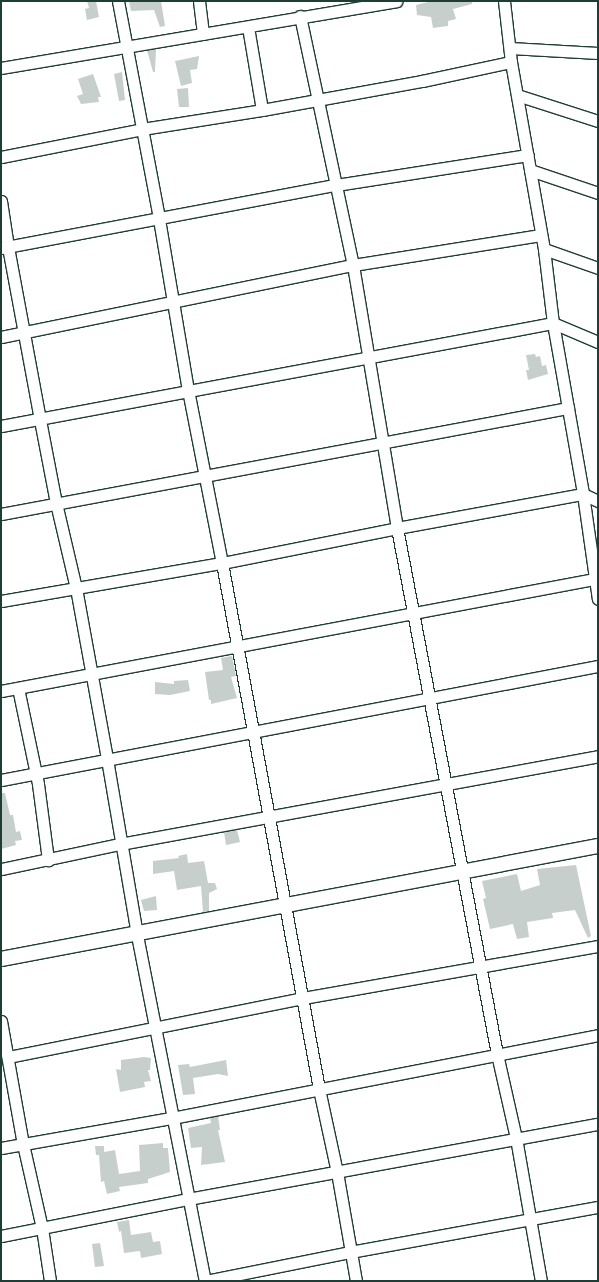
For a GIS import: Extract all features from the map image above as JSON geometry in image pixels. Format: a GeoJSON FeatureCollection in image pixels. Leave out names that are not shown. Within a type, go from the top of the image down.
{"type":"FeatureCollection","features":[{"type":"Feature","properties":{"kind":"street"},"geometry":{"type":"LineString","coordinates":[[118,1],[159,219],[188,390],[222,563],[252,732],[303,998],[318,1089],[337,1172],[356,1281]]}},
{"type":"Feature","properties":{"kind":"street"},"geometry":{"type":"LineString","coordinates":[[198,1],[203,34]]}},
{"type":"Feature","properties":{"kind":"street"},"geometry":{"type":"LineString","coordinates":[[1,68],[248,27],[300,16],[396,1]]}},
{"type":"Feature","properties":{"kind":"street"},"geometry":{"type":"LineString","coordinates":[[504,1],[517,95],[544,249],[553,323],[583,494],[598,599]]}},
{"type":"Feature","properties":{"kind":"street"},"geometry":{"type":"LineString","coordinates":[[300,16],[316,100],[353,265],[397,528],[415,613],[429,699],[445,785],[464,872],[497,1054],[516,1138],[540,1281]]}},
{"type":"Feature","properties":{"kind":"street"},"geometry":{"type":"LineString","coordinates":[[248,27],[262,110]]}},
{"type":"Feature","properties":{"kind":"street"},"geometry":{"type":"LineString","coordinates":[[510,48],[598,53]]}},
{"type":"Feature","properties":{"kind":"street"},"geometry":{"type":"LineString","coordinates":[[1,157],[142,129],[262,110],[512,62]]}},
{"type":"Feature","properties":{"kind":"street"},"geometry":{"type":"LineString","coordinates":[[517,95],[598,121]]}},
{"type":"Feature","properties":{"kind":"street"},"geometry":{"type":"LineString","coordinates":[[4,247],[336,185],[528,155]]}},
{"type":"Feature","properties":{"kind":"street"},"geometry":{"type":"LineString","coordinates":[[530,170],[598,193]]}},
{"type":"Feature","properties":{"kind":"street"},"geometry":{"type":"LineString","coordinates":[[1,201],[4,247],[24,332],[56,503],[76,588],[108,759],[120,844],[172,1118],[205,1281],[350,1252],[598,1207]]}},
{"type":"Feature","properties":{"kind":"street"},"geometry":{"type":"LineString","coordinates":[[1,337],[353,265],[541,235]]}},
{"type":"Feature","properties":{"kind":"street"},"geometry":{"type":"LineString","coordinates":[[544,249],[598,268]]}},
{"type":"Feature","properties":{"kind":"street"},"geometry":{"type":"LineString","coordinates":[[1,426],[40,420],[188,390],[553,323],[598,342]]}},
{"type":"Feature","properties":{"kind":"street"},"geometry":{"type":"LineString","coordinates":[[1,514],[568,408]]}},
{"type":"Feature","properties":{"kind":"street"},"geometry":{"type":"LineString","coordinates":[[1,601],[222,563],[397,528],[583,494],[598,501]]}},
{"type":"Feature","properties":{"kind":"street"},"geometry":{"type":"LineString","coordinates":[[1,691],[596,580]]}},
{"type":"Feature","properties":{"kind":"street"},"geometry":{"type":"LineString","coordinates":[[1,780],[598,666]]}},
{"type":"Feature","properties":{"kind":"street"},"geometry":{"type":"LineString","coordinates":[[18,688],[36,773],[48,860]]}},
{"type":"Feature","properties":{"kind":"street"},"geometry":{"type":"LineString","coordinates":[[1,870],[120,844],[598,756]]}},
{"type":"Feature","properties":{"kind":"street"},"geometry":{"type":"LineString","coordinates":[[1,959],[137,935],[598,846]]}},
{"type":"Feature","properties":{"kind":"street"},"geometry":{"type":"LineString","coordinates":[[8,1057],[155,1026],[303,998],[481,968],[598,946]]}},
{"type":"Feature","properties":{"kind":"street"},"geometry":{"type":"LineString","coordinates":[[1,1021],[23,1144],[42,1228],[50,1281]]}},
{"type":"Feature","properties":{"kind":"street"},"geometry":{"type":"LineString","coordinates":[[1,1148],[172,1118],[598,1035]]}},
{"type":"Feature","properties":{"kind":"street"},"geometry":{"type":"LineString","coordinates":[[1,1236],[188,1199],[598,1124]]}},
{"type":"Feature","properties":{"kind":"building"},"geometry":{"type":"Polygon","coordinates":[[[87,1],[96,1],[99,17],[87,20],[85,9],[89,8],[87,1]]]}},
{"type":"Feature","properties":{"kind":"building"},"geometry":{"type":"Polygon","coordinates":[[[129,1],[161,1],[165,26],[160,27],[154,10],[131,11],[129,1]]]}},
{"type":"Feature","properties":{"kind":"building"},"geometry":{"type":"Polygon","coordinates":[[[432,1],[472,1],[472,4],[453,9],[456,19],[448,21],[448,26],[433,28],[431,17],[417,15],[416,5],[432,1]]]}},
{"type":"Feature","properties":{"kind":"building"},"geometry":{"type":"Polygon","coordinates":[[[156,49],[155,72],[153,72],[147,50],[156,49]]]}},
{"type":"Feature","properties":{"kind":"building"},"geometry":{"type":"Polygon","coordinates":[[[199,56],[197,69],[190,70],[192,83],[181,86],[175,61],[199,56]]]}},
{"type":"Feature","properties":{"kind":"building"},"geometry":{"type":"Polygon","coordinates":[[[122,72],[125,100],[119,101],[114,74],[122,72]]]}},
{"type":"Feature","properties":{"kind":"building"},"geometry":{"type":"Polygon","coordinates":[[[93,74],[101,97],[98,97],[99,102],[81,104],[77,96],[83,94],[78,79],[93,74]]]}},
{"type":"Feature","properties":{"kind":"building"},"geometry":{"type":"Polygon","coordinates":[[[188,88],[189,107],[179,107],[177,89],[188,88]]]}},
{"type":"Feature","properties":{"kind":"building"},"geometry":{"type":"Polygon","coordinates":[[[535,354],[536,357],[540,356],[542,366],[546,365],[548,374],[528,380],[526,370],[529,370],[526,355],[535,354]]]}},
{"type":"Feature","properties":{"kind":"building"},"geometry":{"type":"Polygon","coordinates":[[[232,656],[236,676],[231,677],[237,698],[211,704],[211,700],[209,700],[205,672],[223,670],[221,658],[232,656]]]}},
{"type":"Feature","properties":{"kind":"building"},"geometry":{"type":"Polygon","coordinates":[[[188,680],[190,691],[170,695],[155,694],[155,682],[174,684],[174,681],[188,680]]]}},
{"type":"Feature","properties":{"kind":"building"},"geometry":{"type":"Polygon","coordinates":[[[1,793],[5,793],[10,815],[13,815],[16,832],[20,831],[22,840],[15,841],[16,845],[1,849],[1,793]]]}},
{"type":"Feature","properties":{"kind":"building"},"geometry":{"type":"Polygon","coordinates":[[[237,830],[240,842],[226,845],[224,832],[237,830]]]}},
{"type":"Feature","properties":{"kind":"building"},"geometry":{"type":"Polygon","coordinates":[[[187,854],[188,863],[204,861],[208,883],[215,883],[217,889],[209,893],[209,911],[203,912],[201,886],[177,890],[174,871],[153,874],[153,861],[179,858],[178,856],[187,854]]]}},
{"type":"Feature","properties":{"kind":"building"},"geometry":{"type":"Polygon","coordinates":[[[576,865],[591,936],[588,938],[575,910],[552,913],[553,918],[527,922],[529,937],[517,939],[513,924],[490,929],[483,899],[486,898],[482,881],[517,874],[521,891],[540,885],[537,869],[576,865]]]}},
{"type":"Feature","properties":{"kind":"building"},"geometry":{"type":"Polygon","coordinates":[[[156,896],[157,910],[144,911],[141,900],[156,896]]]}},
{"type":"Feature","properties":{"kind":"building"},"geometry":{"type":"Polygon","coordinates":[[[144,1057],[151,1058],[150,1070],[148,1070],[151,1081],[144,1082],[145,1087],[120,1092],[116,1069],[121,1070],[121,1060],[144,1057]]]}},
{"type":"Feature","properties":{"kind":"building"},"geometry":{"type":"Polygon","coordinates":[[[226,1060],[228,1076],[218,1074],[193,1078],[195,1094],[183,1095],[178,1065],[189,1064],[190,1067],[226,1060]]]}},
{"type":"Feature","properties":{"kind":"building"},"geometry":{"type":"Polygon","coordinates":[[[218,1116],[220,1130],[218,1130],[225,1162],[201,1165],[202,1147],[191,1148],[188,1128],[211,1123],[210,1118],[218,1116]]]}},
{"type":"Feature","properties":{"kind":"building"},"geometry":{"type":"Polygon","coordinates":[[[163,1143],[163,1148],[168,1148],[170,1172],[148,1179],[148,1183],[119,1187],[120,1191],[107,1194],[104,1181],[101,1182],[99,1155],[96,1155],[95,1146],[104,1146],[104,1152],[115,1150],[119,1174],[140,1171],[139,1145],[163,1143]]]}},
{"type":"Feature","properties":{"kind":"building"},"geometry":{"type":"Polygon","coordinates":[[[129,1220],[131,1235],[151,1232],[153,1242],[160,1241],[162,1254],[141,1258],[140,1251],[124,1253],[121,1231],[119,1232],[117,1222],[129,1220]]]}},
{"type":"Feature","properties":{"kind":"building"},"geometry":{"type":"Polygon","coordinates":[[[100,1243],[104,1266],[95,1267],[92,1244],[100,1243]]]}}]}
